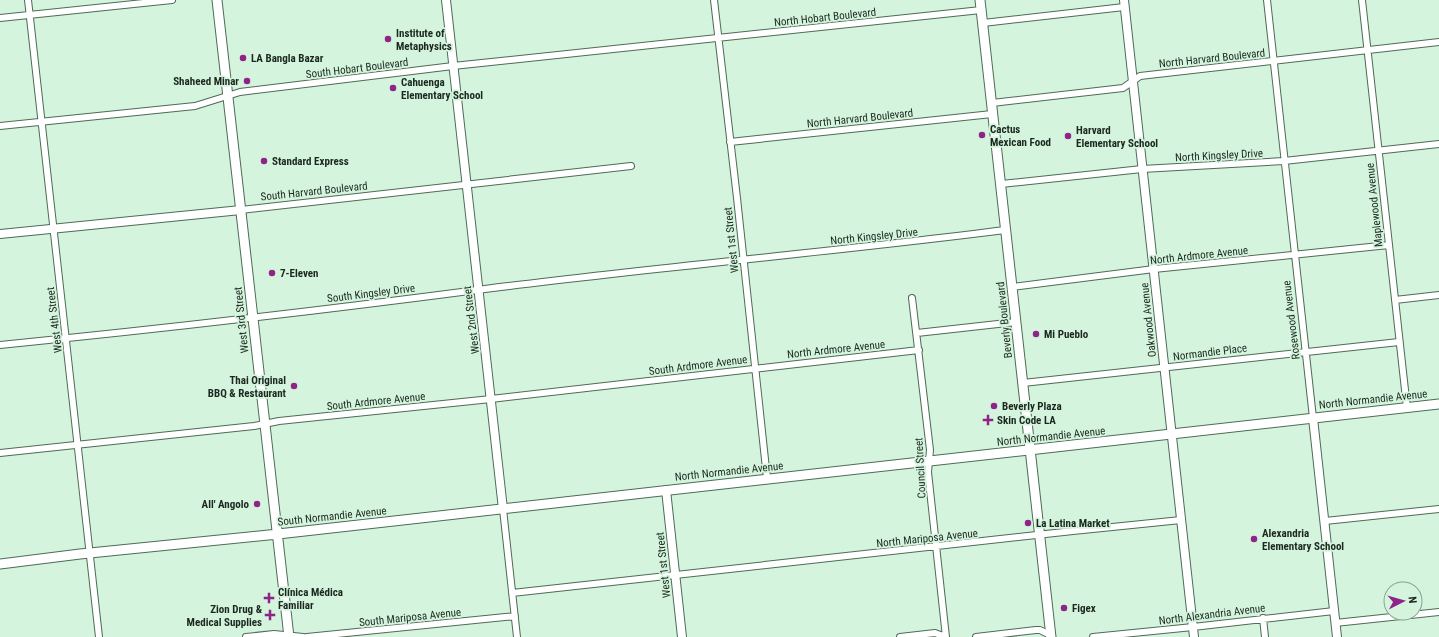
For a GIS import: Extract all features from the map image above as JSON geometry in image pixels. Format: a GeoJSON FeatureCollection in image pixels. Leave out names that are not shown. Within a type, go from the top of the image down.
{"type":"FeatureCollection","features":[{"type":"Feature","properties":{"kind":"main road","name":"West 3rd Street"},"geometry":{"type":"LineString","coordinates":[[217,0],[289,636]]}},
{"type":"Feature","properties":{"kind":"main road","name":"Beverly Boulevard"},"geometry":{"type":"LineString","coordinates":[[980,0],[1052,636]]}},
{"type":"Feature","properties":{"kind":"main road","name":"North Normandie Avenue"},"geometry":{"type":"LineString","coordinates":[[666,490],[1439,404]]}},
{"type":"Feature","properties":{"kind":"main road","name":"South Normandie Avenue"},"geometry":{"type":"LineString","coordinates":[[0,564],[666,490]]}},
{"type":"Feature","properties":{"kind":"street","name":"West 4th Street"},"geometry":{"type":"LineString","coordinates":[[28,0],[67,338],[99,637]]}},
{"type":"Feature","properties":{"kind":"street"},"geometry":{"type":"LineString","coordinates":[[0,18],[172,0]]}},
{"type":"Feature","properties":{"kind":"street","name":"West 2nd Street"},"geometry":{"type":"LineString","coordinates":[[446,0],[517,637]]}},
{"type":"Feature","properties":{"kind":"street","name":"West 1st Street"},"geometry":{"type":"LineString","coordinates":[[714,0],[768,478]]}},
{"type":"Feature","properties":{"kind":"street","name":"Rosewood Avenue"},"geometry":{"type":"LineString","coordinates":[[1267,0],[1337,637]]}},
{"type":"Feature","properties":{"kind":"street","name":"Maplewood Avenue"},"geometry":{"type":"LineString","coordinates":[[1362,0],[1407,408]]}},
{"type":"Feature","properties":{"kind":"street"},"geometry":{"type":"LineString","coordinates":[[983,23],[1124,3]]}},
{"type":"Feature","properties":{"kind":"street","name":"Oakwood Avenue"},"geometry":{"type":"LineString","coordinates":[[1124,3],[1194,637]]}},
{"type":"Feature","properties":{"kind":"street","name":"North Hobart Boulevard"},"geometry":{"type":"LineString","coordinates":[[718,38],[981,10]]}},
{"type":"Feature","properties":{"kind":"street","name":"South Hobart Boulevard"},"geometry":{"type":"LineString","coordinates":[[0,126],[195,106],[228,97],[240,92],[453,66],[718,38]]}},
{"type":"Feature","properties":{"kind":"street","name":"North Harvard Boulevard"},"geometry":{"type":"LineString","coordinates":[[992,103],[1123,88],[1140,76],[1439,42]]}},
{"type":"Feature","properties":{"kind":"street","name":"North Harvard Boulevard"},"geometry":{"type":"LineString","coordinates":[[730,142],[992,114]]}},
{"type":"Feature","properties":{"kind":"street","name":"North Kingsley Drive"},"geometry":{"type":"LineString","coordinates":[[1001,184],[1142,169],[1284,161],[1439,144]]}},
{"type":"Feature","properties":{"kind":"street","name":"South Harvard Boulevard"},"geometry":{"type":"LineString","coordinates":[[0,234],[241,210],[631,166]]}},
{"type":"Feature","properties":{"kind":"street","name":"North Kingsley Drive"},"geometry":{"type":"LineString","coordinates":[[744,260],[906,243],[1006,230]]}},
{"type":"Feature","properties":{"kind":"street","name":"North Ardmore Avenue"},"geometry":{"type":"LineString","coordinates":[[1012,287],[1154,269],[1389,245]]}},
{"type":"Feature","properties":{"kind":"street","name":"South Kingsley Drive"},"geometry":{"type":"LineString","coordinates":[[0,345],[744,260]]}},
{"type":"Feature","properties":{"kind":"street"},"geometry":{"type":"LineString","coordinates":[[1395,300],[1439,295]]}},
{"type":"Feature","properties":{"kind":"street","name":"Council Street"},"geometry":{"type":"LineString","coordinates":[[912,298],[930,450],[928,472],[946,637]]}},
{"type":"Feature","properties":{"kind":"street"},"geometry":{"type":"LineString","coordinates":[[917,333],[1016,322]]}},
{"type":"Feature","properties":{"kind":"street","name":"Normandie Place"},"geometry":{"type":"LineString","coordinates":[[1023,383],[1399,342]]}},
{"type":"Feature","properties":{"kind":"street","name":"North Ardmore Avenue"},"geometry":{"type":"LineString","coordinates":[[755,368],[919,350]]}},
{"type":"Feature","properties":{"kind":"street","name":"South Ardmore Avenue"},"geometry":{"type":"LineString","coordinates":[[0,453],[491,399],[755,368]]}},
{"type":"Feature","properties":{"kind":"street","name":"West 1st Street"},"geometry":{"type":"LineString","coordinates":[[666,490],[682,637]]}},
{"type":"Feature","properties":{"kind":"street"},"geometry":{"type":"LineString","coordinates":[[1325,521],[1439,509]]}},
{"type":"Feature","properties":{"kind":"street","name":"North Mariposa Avenue"},"geometry":{"type":"LineString","coordinates":[[675,576],[1181,520]]}},
{"type":"Feature","properties":{"kind":"street"},"geometry":{"type":"LineString","coordinates":[[512,594],[675,576]]}},
{"type":"Feature","properties":{"kind":"street","name":"North Alexandria Avenue"},"geometry":{"type":"LineString","coordinates":[[1093,637],[1334,611]]}},
{"type":"Feature","properties":{"kind":"street"},"geometry":{"type":"LineString","coordinates":[[1335,623],[1439,612]]}},
{"type":"Feature","properties":{"kind":"street","name":"South Mariposa Avenue"},"geometry":{"type":"LineString","coordinates":[[307,637],[515,616]]}},
{"type":"Feature","properties":{"kind":"street"},"geometry":{"type":"LineString","coordinates":[[1263,618],[1265,637]]}},
{"type":"Feature","properties":{"kind":"street"},"geometry":{"type":"LineString","coordinates":[[976,637],[1036,630],[1052,636]]}},
{"type":"Feature","properties":{"kind":"street"},"geometry":{"type":"LineString","coordinates":[[900,637],[935,633],[946,637]]}},
{"type":"Feature","properties":{"kind":"street"},"geometry":{"type":"LineString","coordinates":[[246,637],[274,634],[303,637]]}},
{"type":"Feature","properties":{"kind":"place","name":"Institute of Metaphysics"},"geometry":{"type":"Point","coordinates":[388,39]}},
{"type":"Feature","properties":{"kind":"place","name":"LA Bangla Bazar"},"geometry":{"type":"Point","coordinates":[243,58]}},
{"type":"Feature","properties":{"kind":"place","name":"Shaheed Minar"},"geometry":{"type":"Point","coordinates":[247,81]}},
{"type":"Feature","properties":{"kind":"place","name":"Cahuenga Elementary School"},"geometry":{"type":"Point","coordinates":[393,88]}},
{"type":"Feature","properties":{"kind":"place","name":"Cactus Mexican Food"},"geometry":{"type":"Point","coordinates":[982,135]}},
{"type":"Feature","properties":{"kind":"place","name":"Harvard Elementary School"},"geometry":{"type":"Point","coordinates":[1068,136]}},
{"type":"Feature","properties":{"kind":"place","name":"Standard Express"},"geometry":{"type":"Point","coordinates":[264,161]}},
{"type":"Feature","properties":{"kind":"place","name":"7-Eleven"},"geometry":{"type":"Point","coordinates":[272,273]}},
{"type":"Feature","properties":{"kind":"place","name":"Mi Pueblo"},"geometry":{"type":"Point","coordinates":[1036,334]}},
{"type":"Feature","properties":{"kind":"place","name":"Thai Original BBQ & Restaurant"},"geometry":{"type":"Point","coordinates":[294,386]}},
{"type":"Feature","properties":{"kind":"place","name":"Beverly Plaza"},"geometry":{"type":"Point","coordinates":[994,406]}},
{"type":"Feature","properties":{"kind":"place","name":"Skin Code LA"},"geometry":{"type":"Point","coordinates":[988,420]}},
{"type":"Feature","properties":{"kind":"place","name":"All' Angolo"},"geometry":{"type":"Point","coordinates":[257,504]}},
{"type":"Feature","properties":{"kind":"place","name":"La Latina Market"},"geometry":{"type":"Point","coordinates":[1028,523]}},
{"type":"Feature","properties":{"kind":"place","name":"Alexandria Elementary School"},"geometry":{"type":"Point","coordinates":[1254,539]}},
{"type":"Feature","properties":{"kind":"place","name":"Clínica Médica Familiar"},"geometry":{"type":"Point","coordinates":[269,598]}},
{"type":"Feature","properties":{"kind":"place","name":"Figex"},"geometry":{"type":"Point","coordinates":[1064,608]}},
{"type":"Feature","properties":{"kind":"place","name":"Zion Drug & Medical Supplies"},"geometry":{"type":"Point","coordinates":[270,615]}}]}
